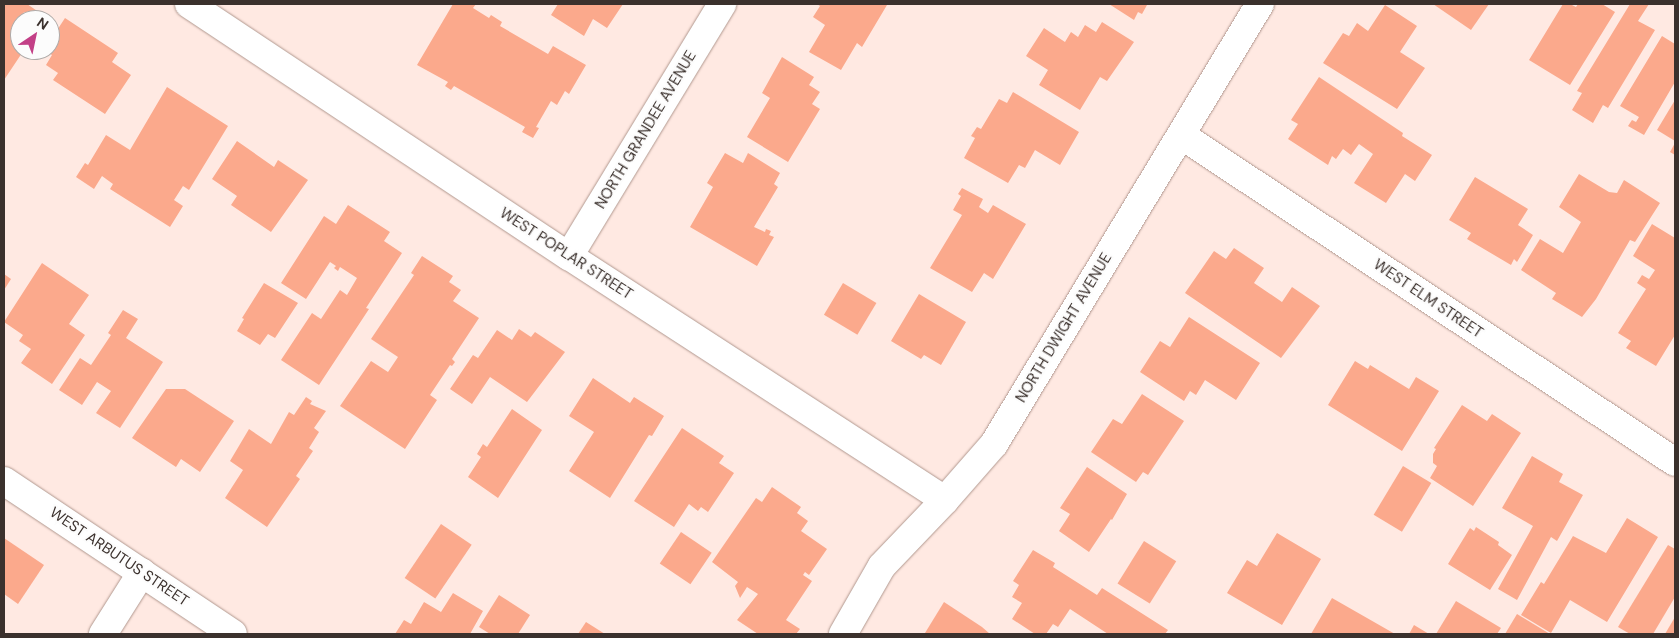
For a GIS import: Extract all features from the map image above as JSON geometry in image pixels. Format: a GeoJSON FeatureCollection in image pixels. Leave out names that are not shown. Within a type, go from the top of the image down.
{"type":"FeatureCollection","features":[{"type":"Feature","properties":{"kind":"street","name":"WEST POPLAR STREET"},"geometry":{"type":"LineString","coordinates":[[189,4],[570,256],[945,500]]}},
{"type":"Feature","properties":{"kind":"street","name":"NORTH GRANDEE AVENUE"},"geometry":{"type":"LineString","coordinates":[[570,256],[722,4]]}},
{"type":"Feature","properties":{"kind":"street","name":"NORTH DWIGHT AVENUE"},"geometry":{"type":"LineString","coordinates":[[844,634],[882,566],[945,500],[994,444],[1260,4]]}},
{"type":"Feature","properties":{"kind":"street","name":"WEST ELM STREET"},"geometry":{"type":"LineString","coordinates":[[1181,135],[1675,462]]}},
{"type":"Feature","properties":{"kind":"street","name":"WEST ARBUTUS STREET"},"geometry":{"type":"LineString","coordinates":[[4,481],[233,634]]}},
{"type":"Feature","properties":{"kind":"street"},"geometry":{"type":"LineString","coordinates":[[102,634],[142,572]]}},
{"type":"Feature","properties":{"kind":"building"},"geometry":{"type":"Polygon","coordinates":[[[4,4],[27,4],[36,10],[10,10],[10,60],[17,60],[4,80],[4,4]]]}},
{"type":"Feature","properties":{"kind":"building"},"geometry":{"type":"Polygon","coordinates":[[[453,4],[476,4],[473,8],[489,18],[491,15],[502,22],[500,26],[548,54],[553,46],[586,65],[569,94],[565,91],[557,105],[551,101],[536,127],[539,128],[533,138],[522,132],[525,127],[454,86],[451,90],[445,86],[448,82],[417,65],[453,4]]]}},
{"type":"Feature","properties":{"kind":"building"},"geometry":{"type":"Polygon","coordinates":[[[558,4],[623,4],[607,28],[593,19],[584,36],[551,15],[558,4]]]}},
{"type":"Feature","properties":{"kind":"building"},"geometry":{"type":"Polygon","coordinates":[[[817,4],[887,5],[862,47],[857,43],[841,70],[809,52],[825,25],[813,17],[820,6],[817,4]]]}},
{"type":"Feature","properties":{"kind":"building"},"geometry":{"type":"Polygon","coordinates":[[[1109,4],[1147,5],[1142,14],[1138,12],[1134,20],[1109,4]]]}},
{"type":"Feature","properties":{"kind":"building"},"geometry":{"type":"Polygon","coordinates":[[[1433,4],[1489,4],[1471,30],[1433,4]]]}},
{"type":"Feature","properties":{"kind":"building"},"geometry":{"type":"Polygon","coordinates":[[[1563,4],[1570,4],[1576,7],[1578,4],[1602,4],[1615,12],[1570,85],[1529,60],[1563,4]]]}},
{"type":"Feature","properties":{"kind":"building"},"geometry":{"type":"Polygon","coordinates":[[[1630,4],[1649,4],[1638,21],[1655,30],[1608,108],[1603,105],[1593,123],[1572,110],[1582,93],[1577,91],[1630,4]]]}},
{"type":"Feature","properties":{"kind":"building"},"geometry":{"type":"Polygon","coordinates":[[[1385,5],[1417,26],[1400,52],[1425,68],[1397,109],[1323,63],[1343,33],[1349,36],[1357,23],[1368,31],[1385,5]]]}},
{"type":"Feature","properties":{"kind":"building"},"geometry":{"type":"Polygon","coordinates":[[[65,18],[118,53],[112,62],[131,75],[105,114],[53,80],[58,73],[46,65],[49,60],[60,60],[60,26],[65,18]]]}},
{"type":"Feature","properties":{"kind":"building"},"geometry":{"type":"Polygon","coordinates":[[[1102,22],[1134,42],[1107,81],[1100,77],[1080,110],[1039,85],[1048,70],[1026,56],[1044,28],[1065,42],[1071,32],[1078,37],[1085,25],[1096,32],[1102,22]]]}},
{"type":"Feature","properties":{"kind":"building"},"geometry":{"type":"Polygon","coordinates":[[[1662,36],[1675,44],[1675,82],[1644,135],[1628,126],[1632,120],[1636,122],[1639,117],[1620,106],[1662,36]]]}},
{"type":"Feature","properties":{"kind":"building"},"geometry":{"type":"Polygon","coordinates":[[[782,57],[814,77],[809,85],[820,92],[812,104],[820,109],[788,162],[747,137],[770,98],[762,93],[782,57]]]}},
{"type":"Feature","properties":{"kind":"building"},"geometry":{"type":"Polygon","coordinates":[[[1319,77],[1403,133],[1402,136],[1432,155],[1415,181],[1405,174],[1386,203],[1354,183],[1373,154],[1359,144],[1351,155],[1343,149],[1336,159],[1332,156],[1328,165],[1288,139],[1298,124],[1291,120],[1319,77]]]}},
{"type":"Feature","properties":{"kind":"building"},"geometry":{"type":"Polygon","coordinates":[[[167,87],[228,126],[189,190],[183,186],[174,200],[183,206],[170,227],[110,189],[113,184],[102,176],[94,189],[76,177],[85,163],[88,165],[106,135],[130,150],[167,87]]]}},
{"type":"Feature","properties":{"kind":"building"},"geometry":{"type":"Polygon","coordinates":[[[1013,92],[1079,132],[1060,165],[1035,150],[1025,168],[1019,165],[1008,183],[964,158],[975,138],[971,136],[977,127],[981,129],[999,99],[1007,103],[1013,92]]]}},
{"type":"Feature","properties":{"kind":"building"},"geometry":{"type":"Polygon","coordinates":[[[1675,100],[1675,141],[1657,130],[1675,100]]]}},
{"type":"Feature","properties":{"kind":"building"},"geometry":{"type":"Polygon","coordinates":[[[237,141],[274,167],[278,160],[308,180],[271,232],[231,205],[237,196],[212,179],[237,141]]]}},
{"type":"Feature","properties":{"kind":"building"},"geometry":{"type":"Polygon","coordinates":[[[1675,143],[1675,155],[1670,152],[1675,143]]]}},
{"type":"Feature","properties":{"kind":"building"},"geometry":{"type":"Polygon","coordinates":[[[725,153],[743,163],[748,153],[780,173],[774,184],[778,187],[754,227],[765,232],[766,229],[771,231],[769,235],[774,237],[757,266],[690,227],[713,187],[707,183],[725,153]]]}},
{"type":"Feature","properties":{"kind":"building"},"geometry":{"type":"Polygon","coordinates":[[[1579,174],[1609,192],[1617,193],[1624,180],[1660,203],[1635,242],[1630,240],[1596,299],[1582,317],[1552,299],[1556,293],[1521,270],[1540,239],[1563,253],[1581,222],[1559,207],[1579,174]]]}},
{"type":"Feature","properties":{"kind":"building"},"geometry":{"type":"Polygon","coordinates":[[[1475,177],[1528,209],[1518,225],[1533,235],[1517,262],[1514,259],[1511,265],[1467,239],[1471,233],[1449,220],[1475,177]]]}},
{"type":"Feature","properties":{"kind":"building"},"geometry":{"type":"Polygon","coordinates":[[[962,188],[983,199],[979,207],[988,213],[993,205],[1026,224],[993,279],[984,273],[972,292],[930,268],[962,215],[953,210],[961,196],[958,194],[962,188]]]}},
{"type":"Feature","properties":{"kind":"building"},"geometry":{"type":"Polygon","coordinates":[[[348,205],[390,232],[384,241],[402,253],[366,308],[369,309],[319,385],[281,360],[312,313],[321,319],[340,290],[347,295],[357,278],[340,267],[338,271],[334,268],[336,266],[330,262],[306,299],[281,283],[324,216],[336,224],[348,205]]]}},
{"type":"Feature","properties":{"kind":"building"},"geometry":{"type":"Polygon","coordinates":[[[1652,224],[1675,238],[1675,335],[1656,366],[1626,348],[1631,341],[1618,333],[1646,289],[1637,283],[1642,275],[1649,279],[1655,270],[1633,256],[1652,224]]]}},
{"type":"Feature","properties":{"kind":"building"},"geometry":{"type":"Polygon","coordinates":[[[1234,248],[1264,268],[1254,283],[1282,302],[1292,287],[1320,306],[1281,358],[1185,293],[1214,251],[1226,259],[1234,248]]]}},
{"type":"Feature","properties":{"kind":"building"},"geometry":{"type":"Polygon","coordinates":[[[422,256],[453,276],[449,282],[461,290],[453,301],[479,318],[452,359],[455,362],[452,366],[450,365],[430,395],[437,400],[405,449],[340,406],[371,361],[388,372],[398,357],[371,339],[414,275],[411,273],[422,256]]]}},
{"type":"Feature","properties":{"kind":"building"},"geometry":{"type":"Polygon","coordinates":[[[42,263],[89,295],[69,324],[85,335],[52,384],[21,363],[31,349],[19,341],[23,335],[4,322],[42,263]]]}},
{"type":"Feature","properties":{"kind":"building"},"geometry":{"type":"Polygon","coordinates":[[[4,274],[11,279],[4,290],[4,274]]]}},
{"type":"Feature","properties":{"kind":"building"},"geometry":{"type":"Polygon","coordinates":[[[264,283],[298,303],[275,338],[268,334],[260,345],[237,331],[244,319],[242,318],[264,283]]]}},
{"type":"Feature","properties":{"kind":"building"},"geometry":{"type":"Polygon","coordinates":[[[843,283],[876,303],[857,335],[824,315],[843,283]]]}},
{"type":"Feature","properties":{"kind":"building"},"geometry":{"type":"Polygon","coordinates":[[[919,294],[966,322],[941,365],[924,355],[921,359],[891,341],[919,294]]]}},
{"type":"Feature","properties":{"kind":"building"},"geometry":{"type":"Polygon","coordinates":[[[123,310],[138,319],[126,338],[163,362],[120,428],[96,413],[111,391],[97,382],[82,405],[59,390],[80,358],[91,365],[111,335],[108,333],[123,310]]]}},
{"type":"Feature","properties":{"kind":"building"},"geometry":{"type":"Polygon","coordinates":[[[1189,317],[1260,363],[1236,400],[1205,380],[1196,395],[1190,391],[1184,401],[1140,372],[1160,341],[1170,347],[1189,317]]]}},
{"type":"Feature","properties":{"kind":"building"},"geometry":{"type":"Polygon","coordinates":[[[519,329],[531,337],[535,332],[565,352],[527,402],[490,377],[472,404],[450,389],[473,355],[478,358],[497,330],[512,340],[519,329]]]}},
{"type":"Feature","properties":{"kind":"building"},"geometry":{"type":"Polygon","coordinates":[[[1355,361],[1368,369],[1370,365],[1409,389],[1416,377],[1439,391],[1402,451],[1328,405],[1355,361]]]}},
{"type":"Feature","properties":{"kind":"building"},"geometry":{"type":"Polygon","coordinates":[[[593,378],[630,403],[634,397],[664,416],[652,436],[649,435],[610,498],[569,471],[594,432],[569,416],[593,378]]]}},
{"type":"Feature","properties":{"kind":"building"},"geometry":{"type":"Polygon","coordinates":[[[166,389],[185,389],[234,421],[200,472],[181,459],[176,467],[132,438],[166,389]]]}},
{"type":"Feature","properties":{"kind":"building"},"geometry":{"type":"Polygon","coordinates":[[[1142,394],[1184,421],[1148,475],[1143,472],[1136,482],[1091,452],[1113,419],[1122,424],[1142,394]]]}},
{"type":"Feature","properties":{"kind":"building"},"geometry":{"type":"Polygon","coordinates":[[[306,397],[312,401],[310,404],[326,411],[314,428],[319,432],[309,448],[313,451],[296,476],[300,479],[267,527],[225,498],[243,470],[230,461],[249,429],[271,444],[289,412],[294,415],[306,397]]]}},
{"type":"Feature","properties":{"kind":"building"},"geometry":{"type":"Polygon","coordinates":[[[1462,405],[1487,421],[1492,414],[1521,433],[1473,506],[1430,478],[1437,466],[1433,463],[1433,454],[1436,449],[1434,448],[1462,405]]]}},
{"type":"Feature","properties":{"kind":"building"},"geometry":{"type":"Polygon","coordinates":[[[512,409],[542,430],[498,498],[468,477],[481,457],[477,454],[483,444],[487,447],[512,409]]]}},
{"type":"Feature","properties":{"kind":"building"},"geometry":{"type":"Polygon","coordinates":[[[682,428],[724,456],[719,463],[734,473],[708,512],[701,507],[698,511],[689,504],[674,527],[634,501],[682,428]]]}},
{"type":"Feature","properties":{"kind":"building"},"geometry":{"type":"Polygon","coordinates":[[[1532,456],[1563,474],[1559,482],[1583,495],[1557,541],[1551,537],[1517,600],[1498,589],[1533,526],[1502,508],[1532,456]]]}},
{"type":"Feature","properties":{"kind":"building"},"geometry":{"type":"Polygon","coordinates":[[[1403,466],[1431,483],[1402,532],[1374,515],[1403,466]]]}},
{"type":"Feature","properties":{"kind":"building"},"geometry":{"type":"Polygon","coordinates":[[[1087,467],[1127,494],[1112,520],[1089,552],[1059,531],[1070,514],[1060,508],[1087,467]]]}},
{"type":"Feature","properties":{"kind":"building"},"geometry":{"type":"Polygon","coordinates":[[[772,487],[801,507],[797,513],[808,521],[801,531],[827,549],[809,575],[805,572],[803,575],[812,581],[786,620],[800,629],[796,634],[758,634],[737,620],[758,594],[747,587],[740,598],[735,586],[738,582],[712,562],[756,498],[762,502],[772,487]]]}},
{"type":"Feature","properties":{"kind":"building"},"geometry":{"type":"Polygon","coordinates":[[[1627,518],[1658,537],[1607,622],[1570,600],[1551,633],[1521,615],[1541,582],[1544,584],[1573,536],[1606,553],[1627,518]]]}},
{"type":"Feature","properties":{"kind":"building"},"geometry":{"type":"Polygon","coordinates":[[[441,524],[472,545],[435,599],[405,578],[441,524]]]}},
{"type":"Feature","properties":{"kind":"building"},"geometry":{"type":"Polygon","coordinates":[[[1476,527],[1499,542],[1498,545],[1512,555],[1490,590],[1448,564],[1470,528],[1474,531],[1476,527]]]}},
{"type":"Feature","properties":{"kind":"building"},"geometry":{"type":"Polygon","coordinates":[[[681,532],[712,553],[690,584],[660,564],[681,532]]]}},
{"type":"Feature","properties":{"kind":"building"},"geometry":{"type":"Polygon","coordinates":[[[1277,533],[1321,559],[1282,625],[1227,593],[1247,560],[1257,566],[1277,533]]]}},
{"type":"Feature","properties":{"kind":"building"},"geometry":{"type":"Polygon","coordinates":[[[4,538],[44,565],[18,604],[4,594],[4,538]]]}},
{"type":"Feature","properties":{"kind":"building"},"geometry":{"type":"Polygon","coordinates":[[[1144,541],[1176,561],[1150,604],[1118,583],[1144,541]]]}},
{"type":"Feature","properties":{"kind":"building"},"geometry":{"type":"Polygon","coordinates":[[[1668,545],[1675,549],[1675,597],[1653,634],[1630,634],[1618,627],[1668,545]]]}},
{"type":"Feature","properties":{"kind":"building"},"geometry":{"type":"Polygon","coordinates":[[[1033,550],[1055,563],[1053,567],[1097,595],[1102,588],[1168,630],[1165,634],[1108,634],[1070,609],[1058,627],[1053,624],[1046,634],[1035,634],[1012,619],[1022,603],[1012,597],[1019,585],[1013,581],[1033,550]]]}},
{"type":"Feature","properties":{"kind":"building"},"geometry":{"type":"Polygon","coordinates":[[[453,593],[483,611],[470,634],[395,634],[404,620],[411,624],[424,602],[441,612],[453,593]]]}},
{"type":"Feature","properties":{"kind":"building"},"geometry":{"type":"Polygon","coordinates":[[[499,595],[530,615],[518,634],[490,634],[479,627],[499,595]]]}},
{"type":"Feature","properties":{"kind":"building"},"geometry":{"type":"Polygon","coordinates":[[[1332,598],[1395,634],[1311,634],[1332,598]]]}},
{"type":"Feature","properties":{"kind":"building"},"geometry":{"type":"Polygon","coordinates":[[[1456,601],[1501,628],[1497,634],[1436,634],[1456,601]]]}},
{"type":"Feature","properties":{"kind":"building"},"geometry":{"type":"Polygon","coordinates":[[[944,602],[982,627],[990,634],[925,633],[944,602]]]}},
{"type":"Feature","properties":{"kind":"building"},"geometry":{"type":"Polygon","coordinates":[[[1517,614],[1550,634],[1505,634],[1517,614]]]}},
{"type":"Feature","properties":{"kind":"building"},"geometry":{"type":"Polygon","coordinates":[[[1675,617],[1675,634],[1665,634],[1675,617]]]}},
{"type":"Feature","properties":{"kind":"building"},"geometry":{"type":"Polygon","coordinates":[[[586,622],[605,634],[578,634],[586,622]]]}},
{"type":"Feature","properties":{"kind":"building"},"geometry":{"type":"Polygon","coordinates":[[[1414,625],[1429,634],[1409,634],[1414,625]]]}}]}
